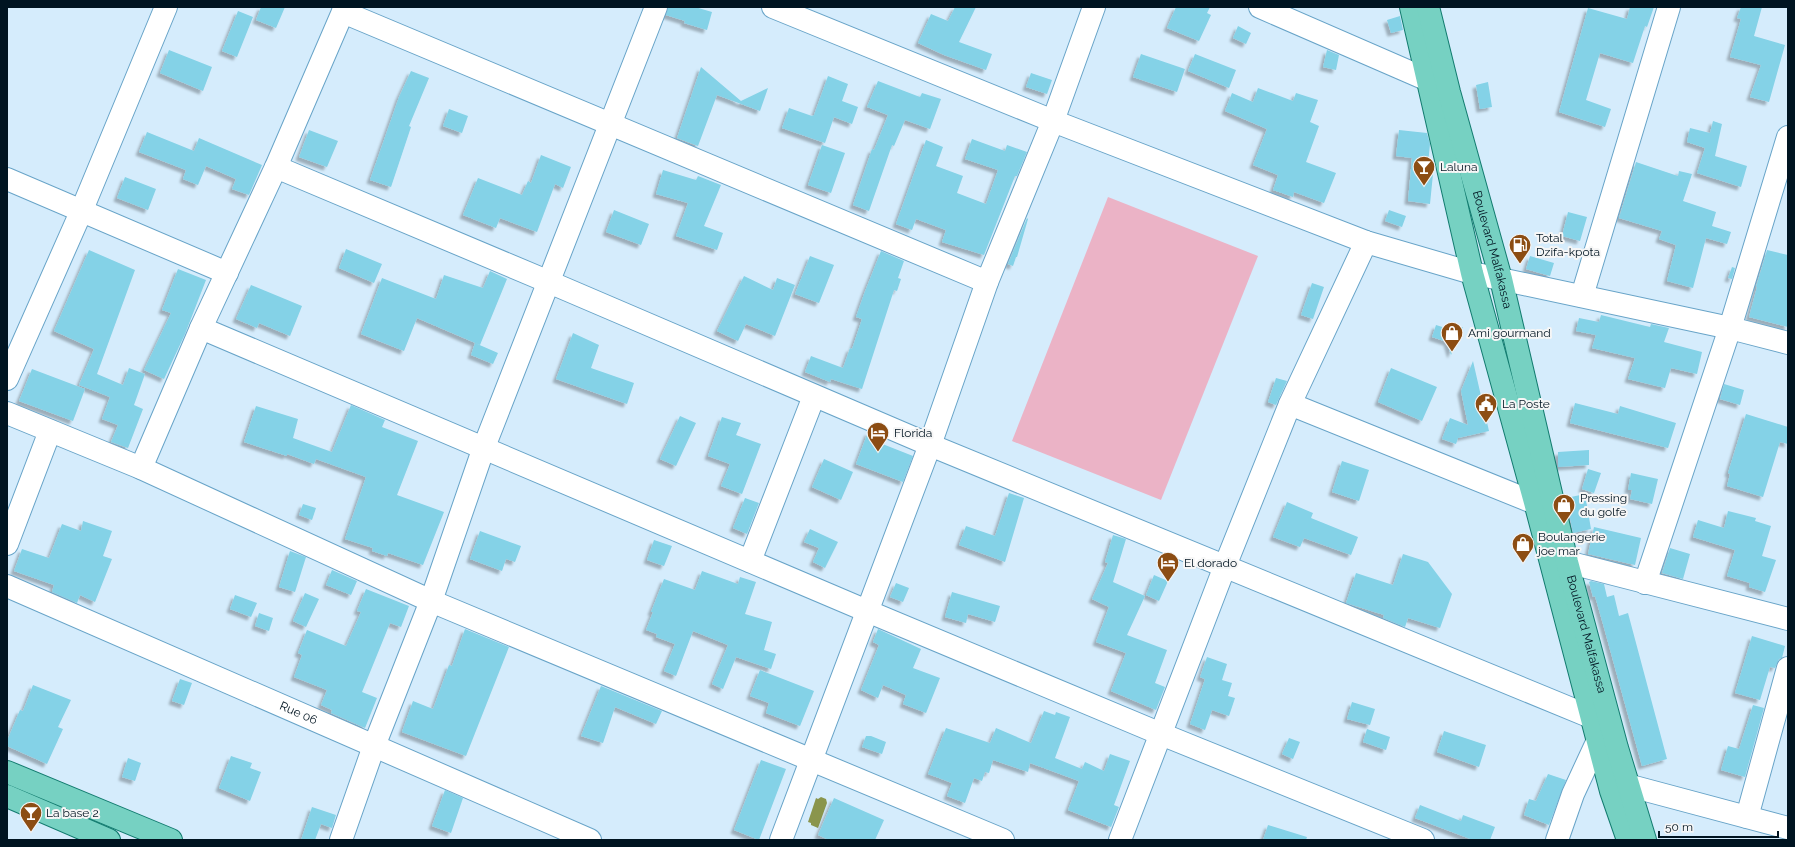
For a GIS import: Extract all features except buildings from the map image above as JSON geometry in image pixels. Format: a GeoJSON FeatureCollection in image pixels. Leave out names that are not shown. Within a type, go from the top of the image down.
{"type":"FeatureCollection","features":[{"type":"Feature","properties":{"kind":"main road","name":"Boulevard Malfakassa"},"geometry":{"type":"LineString","coordinates":[[1411,7],[1472,273],[1535,502],[1591,717]]}},
{"type":"Feature","properties":{"kind":"main road","name":"Boulevard Malfakassa"},"geometry":{"type":"LineString","coordinates":[[1428,7],[1449,92],[1501,279],[1567,562],[1605,734],[1618,783],[1628,840]]}},
{"type":"Feature","properties":{"kind":"main road"},"geometry":{"type":"LineString","coordinates":[[7,772],[171,840]]}},
{"type":"Feature","properties":{"kind":"main road","name":"Boulevard Malfakassa"},"geometry":{"type":"LineString","coordinates":[[1618,783],[1645,840]]}},
{"type":"Feature","properties":{"kind":"main road"},"geometry":{"type":"LineString","coordinates":[[7,796],[109,840]]}},
{"type":"Feature","properties":{"kind":"street"},"geometry":{"type":"LineString","coordinates":[[7,379],[81,212],[166,7]]}},
{"type":"Feature","properties":{"kind":"street"},"geometry":{"type":"LineString","coordinates":[[340,840],[374,746],[431,601],[484,447],[656,7]]}},
{"type":"Feature","properties":{"kind":"street"},"geometry":{"type":"LineString","coordinates":[[773,7],[1052,122],[1366,242],[1472,273],[1730,328],[1788,343]]}},
{"type":"Feature","properties":{"kind":"street"},"geometry":{"type":"LineString","coordinates":[[781,840],[930,445],[988,282],[1052,122],[1094,7]]}},
{"type":"Feature","properties":{"kind":"street"},"geometry":{"type":"LineString","coordinates":[[1260,7],[1428,80],[1449,92]]}},
{"type":"Feature","properties":{"kind":"street"},"geometry":{"type":"LineString","coordinates":[[1582,296],[1669,7]]}},
{"type":"Feature","properties":{"kind":"street"},"geometry":{"type":"LineString","coordinates":[[141,468],[201,328],[276,167],[344,9],[610,125],[988,282]]}},
{"type":"Feature","properties":{"kind":"street"},"geometry":{"type":"LineString","coordinates":[[1645,583],[1730,328],[1788,137]]}},
{"type":"Feature","properties":{"kind":"street"},"geometry":{"type":"LineString","coordinates":[[276,167],[930,445],[1591,717],[1605,734],[1573,794],[1557,840]]}},
{"type":"Feature","properties":{"kind":"street"},"geometry":{"type":"LineString","coordinates":[[7,179],[226,273]]}},
{"type":"Feature","properties":{"kind":"street"},"geometry":{"type":"LineString","coordinates":[[1120,840],[1225,566],[1290,404],[1366,242]]}},
{"type":"Feature","properties":{"kind":"street"},"geometry":{"type":"LineString","coordinates":[[201,328],[867,611],[1161,734],[1423,840]]}},
{"type":"Feature","properties":{"kind":"street"},"geometry":{"type":"LineString","coordinates":[[750,561],[814,396]]}},
{"type":"Feature","properties":{"kind":"street"},"geometry":{"type":"LineString","coordinates":[[1290,404],[1535,502],[1555,512]]}},
{"type":"Feature","properties":{"kind":"street"},"geometry":{"type":"LineString","coordinates":[[7,413],[141,468],[431,601],[1004,840]]}},
{"type":"Feature","properties":{"kind":"street"},"geometry":{"type":"LineString","coordinates":[[7,544],[50,431]]}},
{"type":"Feature","properties":{"kind":"street"},"geometry":{"type":"LineString","coordinates":[[1567,562],[1788,619]]}},
{"type":"Feature","properties":{"kind":"street","name":"Rue 06"},"geometry":{"type":"LineString","coordinates":[[7,586],[590,840]]}},
{"type":"Feature","properties":{"kind":"street"},"geometry":{"type":"LineString","coordinates":[[1747,816],[1788,668]]}},
{"type":"Feature","properties":{"kind":"street"},"geometry":{"type":"LineString","coordinates":[[1618,783],[1788,828]]}},
{"type":"Feature","properties":{"kind":"shaded area"},"geometry":{"type":"Polygon","coordinates":[[[1108,197],[1258,256],[1161,500],[1012,441],[1108,197]]]}},
{"type":"Feature","properties":{"kind":"shaded area"},"geometry":{"type":"Polygon","coordinates":[[[821,797],[826,799],[827,803],[818,828],[808,822],[816,798],[818,799],[821,797]]]}},
{"type":"Feature","properties":{"kind":"place","name":"Laluna"},"geometry":{"type":"Point","coordinates":[1424,186]}},
{"type":"Feature","properties":{"kind":"place","name":"Total Dzifa-kpota"},"geometry":{"type":"Point","coordinates":[1520,264]}},
{"type":"Feature","properties":{"kind":"place","name":"Ami gourmand"},"geometry":{"type":"Point","coordinates":[1452,352]}},
{"type":"Feature","properties":{"kind":"place","name":"La Poste"},"geometry":{"type":"Point","coordinates":[1486,424]}},
{"type":"Feature","properties":{"kind":"place","name":"Florida"},"geometry":{"type":"Point","coordinates":[878,452]}},
{"type":"Feature","properties":{"kind":"place","name":"Pressing du golfe"},"geometry":{"type":"Point","coordinates":[1564,524]}},
{"type":"Feature","properties":{"kind":"place","name":"Boulangerie joe mar"},"geometry":{"type":"Point","coordinates":[1523,564]}},
{"type":"Feature","properties":{"kind":"place","name":"El dorado"},"geometry":{"type":"Point","coordinates":[1168,582]}},
{"type":"Feature","properties":{"kind":"place","name":"La base 2"},"geometry":{"type":"Point","coordinates":[31,832]}}]}
